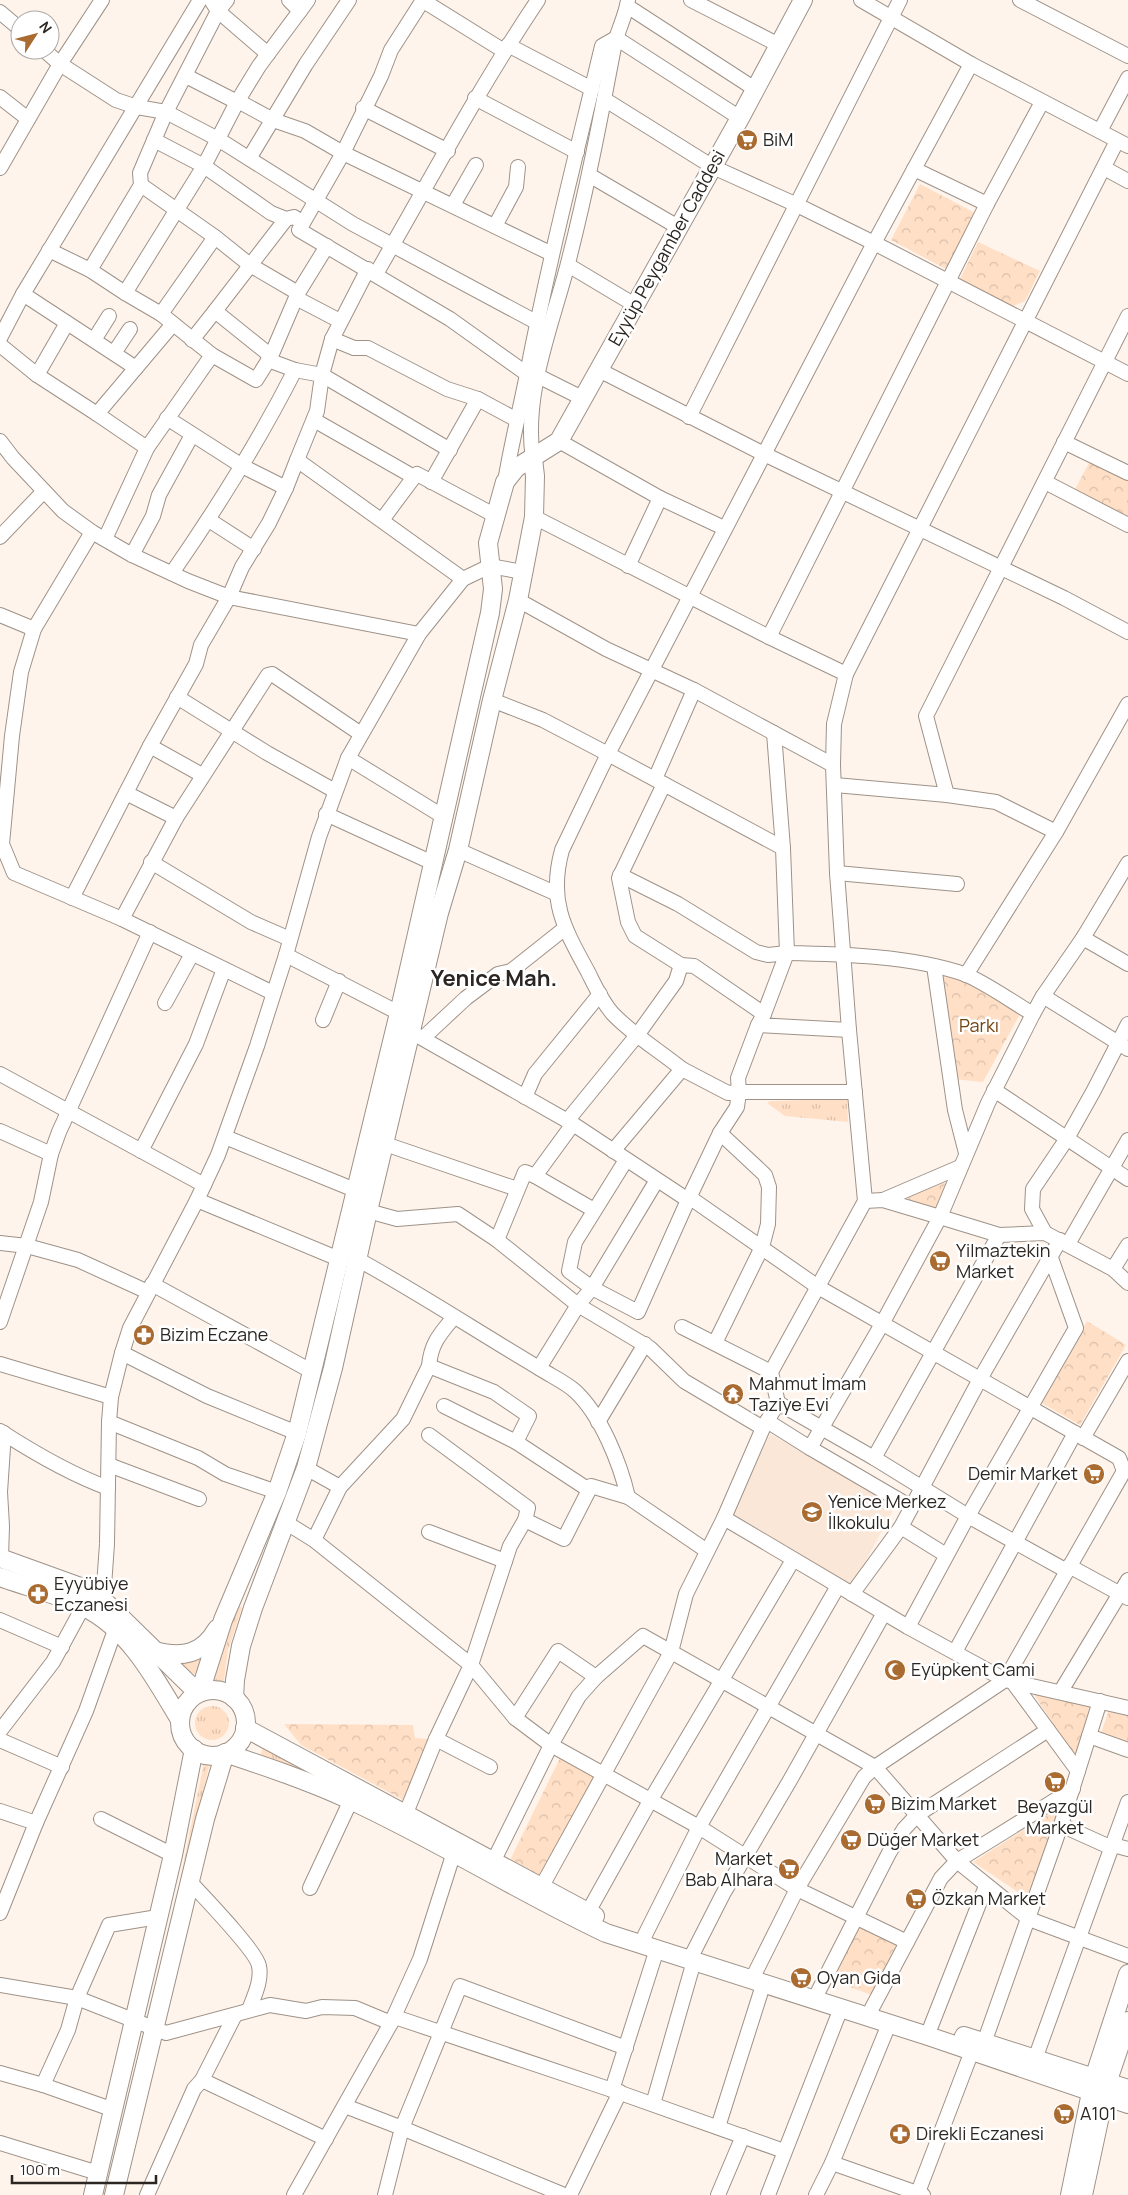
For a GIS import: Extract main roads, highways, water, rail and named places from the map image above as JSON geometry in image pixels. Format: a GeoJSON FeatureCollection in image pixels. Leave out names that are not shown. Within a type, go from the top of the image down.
{"type":"FeatureCollection","features":[{"type":"Feature","properties":{"kind":"main road","name":"Eyyüp Peygamber Caddesi"},"geometry":{"type":"LineString","coordinates":[[223,1620],[277,1492],[297,1433],[399,1013],[490,613],[493,589],[488,543],[505,482],[516,468],[533,459],[558,441],[584,399],[740,118],[803,0]]}},
{"type":"Feature","properties":{"kind":"main road"},"geometry":{"type":"LineString","coordinates":[[234,1698],[235,1680],[248,1623],[306,1468],[333,1368],[385,1144],[417,1035],[439,914],[458,850],[492,700],[518,600],[534,517],[535,476],[533,459]]}},
{"type":"Feature","properties":{"kind":"main road"},"geometry":{"type":"LineString","coordinates":[[0,1558],[83,1588],[102,1600],[199,1693]]}},
{"type":"Feature","properties":{"kind":"main road"},"geometry":{"type":"LineString","coordinates":[[0,1577],[83,1607],[101,1618],[115,1630],[138,1654],[180,1720],[184,1740],[194,1749],[213,1755],[225,1753],[238,1743],[245,1728],[244,1714],[234,1698],[218,1690],[199,1693],[185,1704],[180,1720]]}},
{"type":"Feature","properties":{"kind":"main road"},"geometry":{"type":"LineString","coordinates":[[154,1651],[169,1655],[196,1651],[212,1638],[223,1620]]}},
{"type":"Feature","properties":{"kind":"main road"},"geometry":{"type":"LineString","coordinates":[[199,1693],[223,1620]]}},
{"type":"Feature","properties":{"kind":"main road"},"geometry":{"type":"LineString","coordinates":[[245,1728],[588,1912],[693,1957]]}},
{"type":"Feature","properties":{"kind":"main road"},"geometry":{"type":"LineString","coordinates":[[93,2195],[173,1855],[194,1749]]}},
{"type":"Feature","properties":{"kind":"main road"},"geometry":{"type":"LineString","coordinates":[[225,1753],[316,1785],[351,1800],[454,1852],[568,1915],[606,1933],[657,1949],[693,1957],[759,1978],[889,2024],[978,2047],[1035,2059],[1099,2087],[1128,2104]]}},
{"type":"Feature","properties":{"kind":"main road"},"geometry":{"type":"LineString","coordinates":[[114,2195],[205,1819],[225,1753]]}},
{"type":"Feature","properties":{"kind":"main road"},"geometry":{"type":"LineString","coordinates":[[1070,2195],[1128,1974]]}},
{"type":"Feature","properties":{"kind":"main road"},"geometry":{"type":"LineString","coordinates":[[759,1978],[818,1992],[931,2026],[978,2047],[1099,2087],[1128,2089]]}},
{"type":"Feature","properties":{"kind":"main road"},"geometry":{"type":"LineString","coordinates":[[1083,2195],[1099,2087],[1128,2020]]}},
{"type":"Feature","properties":{"kind":"place","name":"BiM"},"geometry":{"type":"Point","coordinates":[747,140]}},
{"type":"Feature","properties":{"kind":"place","name":"Yilmaztekin Market"},"geometry":{"type":"Point","coordinates":[940,1261]}},
{"type":"Feature","properties":{"kind":"place","name":"Bizim Eczane"},"geometry":{"type":"Point","coordinates":[144,1335]}},
{"type":"Feature","properties":{"kind":"place","name":"Mahmut İmam Taziye Evi"},"geometry":{"type":"Point","coordinates":[733,1394]}},
{"type":"Feature","properties":{"kind":"place","name":"Demir Market"},"geometry":{"type":"Point","coordinates":[1094,1474]}},
{"type":"Feature","properties":{"kind":"place","name":"Yenice Merkez İlkokulu"},"geometry":{"type":"Point","coordinates":[812,1512]}},
{"type":"Feature","properties":{"kind":"place","name":"Eyyübiye Eczanesi"},"geometry":{"type":"Point","coordinates":[38,1594]}},
{"type":"Feature","properties":{"kind":"place","name":"Eyüpkent Cami"},"geometry":{"type":"Point","coordinates":[895,1670]}},
{"type":"Feature","properties":{"kind":"place","name":"Beyazgül Market"},"geometry":{"type":"Point","coordinates":[1055,1782]}},
{"type":"Feature","properties":{"kind":"place","name":"Bizim Market"},"geometry":{"type":"Point","coordinates":[875,1804]}},
{"type":"Feature","properties":{"kind":"place","name":"Düğer Market"},"geometry":{"type":"Point","coordinates":[851,1840]}},
{"type":"Feature","properties":{"kind":"place","name":"Market Bab Alhara"},"geometry":{"type":"Point","coordinates":[789,1869]}},
{"type":"Feature","properties":{"kind":"place","name":"Özkan Market"},"geometry":{"type":"Point","coordinates":[916,1899]}},
{"type":"Feature","properties":{"kind":"place","name":"Oyan Gida"},"geometry":{"type":"Point","coordinates":[801,1978]}},
{"type":"Feature","properties":{"kind":"place","name":"A101"},"geometry":{"type":"Point","coordinates":[1064,2114]}},
{"type":"Feature","properties":{"kind":"place","name":"Direkli Eczanesi"},"geometry":{"type":"Point","coordinates":[900,2134]}},
{"type":"Feature","properties":{"kind":"district","name":"Yenice Mah."},"geometry":{"type":"Point","coordinates":[494,978]}},
{"type":"Feature","properties":{"kind":"park label","name":"Parkı"},"geometry":{"type":"Point","coordinates":[979,1026]}}]}
